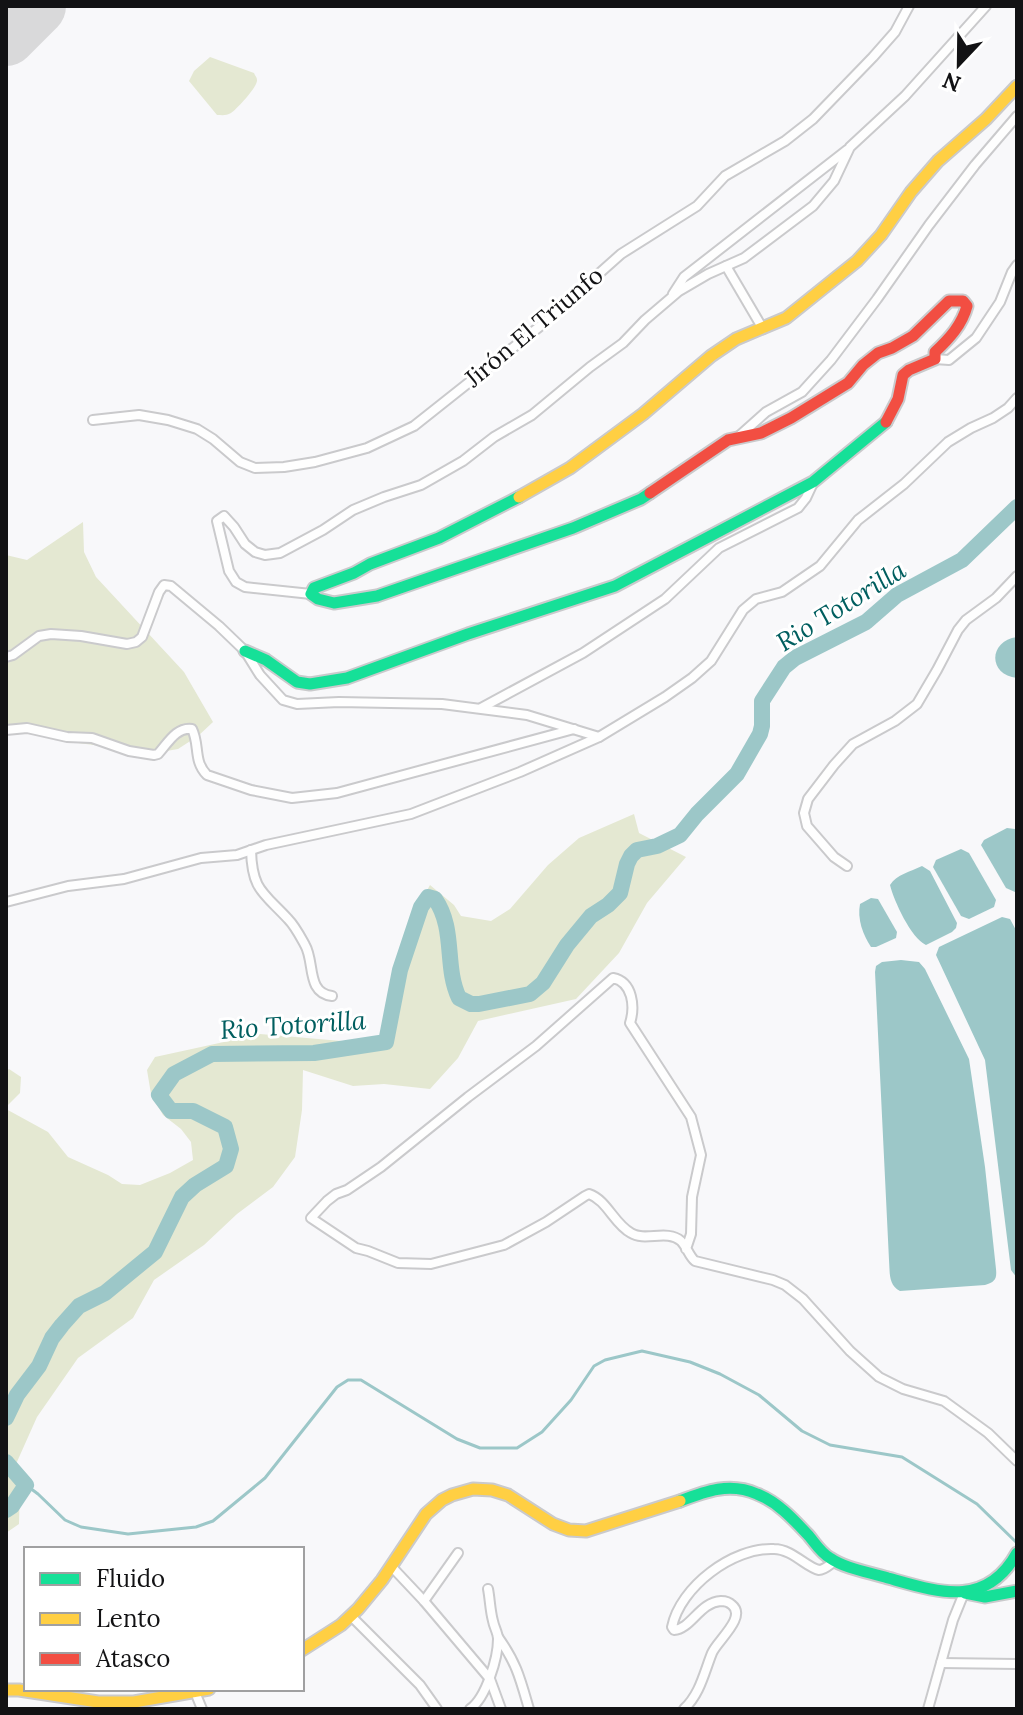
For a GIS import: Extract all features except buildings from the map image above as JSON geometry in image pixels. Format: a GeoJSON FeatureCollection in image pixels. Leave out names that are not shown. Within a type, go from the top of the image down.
{"type":"FeatureCollection","features":[{"type":"Feature","properties":{"kind":"main road"},"geometry":{"type":"LineString","coordinates":[[245,651],[266,660],[297,682],[310,684],[347,678],[615,586],[813,482],[885,424],[898,399],[903,375],[935,359],[935,352],[952,336],[966,312],[967,306],[963,301],[949,301],[913,336],[878,353],[848,383],[803,411],[761,433],[728,440],[641,499],[573,528],[377,596],[334,603],[323,602],[311,594],[314,588],[439,538],[497,510],[570,468],[643,414],[711,356],[736,339],[786,318],[857,261],[938,161],[986,119],[1017,86]]}},
{"type":"Feature","properties":{"kind":"main road"},"geometry":{"type":"LineString","coordinates":[[304,1649],[351,1616],[391,1566],[419,1521],[433,1507],[464,1490],[494,1490],[523,1503],[558,1526],[585,1531],[673,1504],[707,1490],[725,1487],[744,1489],[765,1497],[827,1557],[858,1571],[936,1592],[985,1597],[1017,1591]]}},
{"type":"Feature","properties":{"kind":"main road"},"geometry":{"type":"LineString","coordinates":[[964,1593],[984,1587],[1003,1576],[1016,1556]]}},
{"type":"Feature","properties":{"kind":"main road"},"geometry":{"type":"LineString","coordinates":[[26,1691],[98,1702],[134,1702],[158,1694],[200,1691]]}},
{"type":"Feature","properties":{"kind":"street","name":"Jirón El Triunfo"},"geometry":{"type":"LineString","coordinates":[[93,420],[139,415],[168,420],[197,429],[240,462],[255,468],[315,462],[367,448],[414,426],[539,327],[621,254],[697,206],[725,176],[785,141],[813,119],[895,32],[909,6]]}},
{"type":"Feature","properties":{"kind":"street"},"geometry":{"type":"LineString","coordinates":[[670,299],[684,277],[850,147],[905,96],[986,6]]}},
{"type":"Feature","properties":{"kind":"street"},"geometry":{"type":"LineString","coordinates":[[737,437],[766,412],[802,392],[831,360],[938,213],[1017,116]]}},
{"type":"Feature","properties":{"kind":"street"},"geometry":{"type":"LineString","coordinates":[[311,594],[245,587],[236,582],[229,571],[217,521],[224,516],[229,520],[245,544],[255,552],[265,555],[280,553],[353,510],[421,485],[463,461],[494,437],[532,415],[623,343],[670,299],[699,280],[744,258],[813,206],[834,181],[850,147]]}},
{"type":"Feature","properties":{"kind":"street"},"geometry":{"type":"LineString","coordinates":[[935,359],[949,360],[976,338],[1000,302],[1017,265]]}},
{"type":"Feature","properties":{"kind":"street"},"geometry":{"type":"LineString","coordinates":[[726,266],[763,329]]}},
{"type":"Feature","properties":{"kind":"street"},"geometry":{"type":"LineString","coordinates":[[6,902],[68,886],[124,879],[201,858],[237,855],[411,814],[520,772],[599,737],[692,678],[711,661],[743,610],[756,599],[782,592],[812,573],[858,520],[904,484],[948,442],[993,418],[1017,398]]}},
{"type":"Feature","properties":{"kind":"street"},"geometry":{"type":"LineString","coordinates":[[480,709],[583,653],[665,599],[719,548],[798,508],[813,482]]}},
{"type":"Feature","properties":{"kind":"street"},"geometry":{"type":"LineString","coordinates":[[847,866],[834,857],[807,826],[804,813],[808,799],[853,744],[895,721],[917,704],[958,630],[1017,576]]}},
{"type":"Feature","properties":{"kind":"street"},"geometry":{"type":"LineString","coordinates":[[6,657],[20,651],[39,636],[51,634],[127,644],[136,642],[142,637],[164,585],[176,590],[245,651],[260,675],[283,700],[297,704],[442,704],[527,715],[599,737]]}},
{"type":"Feature","properties":{"kind":"street"},"geometry":{"type":"LineString","coordinates":[[6,730],[27,728],[49,734],[92,738],[129,751],[154,755],[176,733],[186,728],[192,729],[197,761],[207,775],[251,790],[292,798],[337,793],[575,728]]}},
{"type":"Feature","properties":{"kind":"street"},"geometry":{"type":"LineString","coordinates":[[251,850],[251,869],[259,889],[290,921],[308,949],[315,985],[320,992],[332,996]]}},
{"type":"Feature","properties":{"kind":"street"},"geometry":{"type":"LineString","coordinates":[[686,1249],[691,1234],[692,1197],[701,1155],[698,1142],[691,1117],[630,1023],[633,1015],[631,996],[617,978],[613,978],[536,1046],[381,1167],[336,1194],[311,1218],[356,1248],[398,1263],[431,1264],[504,1245],[589,1194],[597,1196],[619,1224],[635,1236],[673,1237],[682,1242],[686,1249],[695,1261],[785,1285],[803,1299],[850,1351],[879,1377],[903,1389],[944,1401],[988,1433],[1017,1461]]}},
{"type":"Feature","properties":{"kind":"street"},"geometry":{"type":"LineString","coordinates":[[684,1709],[701,1685],[713,1649],[732,1626],[737,1614],[730,1602],[718,1601],[707,1605],[682,1629],[674,1630],[674,1618],[704,1577],[722,1564],[761,1549],[778,1549],[817,1570],[835,1561]]}},
{"type":"Feature","properties":{"kind":"street"},"geometry":{"type":"LineString","coordinates":[[424,1601],[458,1553]]}},
{"type":"Feature","properties":{"kind":"street"},"geometry":{"type":"LineString","coordinates":[[391,1566],[490,1679],[501,1709]]}},
{"type":"Feature","properties":{"kind":"street"},"geometry":{"type":"LineString","coordinates":[[488,1589],[493,1626],[512,1657],[529,1709]]}},
{"type":"Feature","properties":{"kind":"street"},"geometry":{"type":"LineString","coordinates":[[928,1709],[953,1620],[964,1593]]}},
{"type":"Feature","properties":{"kind":"street"},"geometry":{"type":"LineString","coordinates":[[351,1616],[420,1685],[437,1709]]}},
{"type":"Feature","properties":{"kind":"street"},"geometry":{"type":"LineString","coordinates":[[470,1709],[482,1696],[490,1679],[498,1637]]}},
{"type":"Feature","properties":{"kind":"street"},"geometry":{"type":"LineString","coordinates":[[941,1663],[1017,1664]]}},
{"type":"Feature","properties":{"kind":"street"},"geometry":{"type":"LineString","coordinates":[[195,1692],[202,1709]]}},
{"type":"Feature","properties":{"kind":"green space"},"geometry":{"type":"Polygon","coordinates":[[[210,57],[254,73],[257,78],[247,97],[227,115],[217,115],[189,81],[194,71],[210,57]]]}},
{"type":"Feature","properties":{"kind":"green space"},"geometry":{"type":"Polygon","coordinates":[[[83,522],[84,552],[96,577],[184,672],[213,722],[178,749],[155,753],[78,743],[40,728],[6,734],[6,555],[27,560],[83,522]]]}},
{"type":"Feature","properties":{"kind":"green space"},"geometry":{"type":"Polygon","coordinates":[[[634,814],[639,833],[686,857],[647,903],[619,953],[576,999],[478,1021],[458,1058],[430,1089],[384,1084],[353,1086],[303,1070],[302,1110],[295,1157],[273,1187],[237,1214],[204,1245],[154,1280],[133,1318],[78,1358],[37,1417],[16,1464],[20,1480],[19,1524],[6,1533],[6,1109],[48,1132],[68,1157],[122,1184],[140,1185],[170,1173],[193,1160],[191,1142],[181,1129],[163,1115],[151,1094],[147,1070],[155,1057],[260,1034],[365,1043],[384,1038],[393,1023],[396,1006],[397,960],[412,918],[430,885],[454,905],[461,916],[491,921],[510,909],[548,865],[579,838],[634,814]]]}},
{"type":"Feature","properties":{"kind":"green space"},"geometry":{"type":"Polygon","coordinates":[[[9,1069],[21,1077],[20,1093],[6,1107],[6,1071],[9,1069]]]}},
{"type":"Feature","properties":{"kind":"water"},"geometry":{"type":"Polygon","coordinates":[[[1017,637],[1017,678],[1001,671],[995,658],[1001,645],[1017,637]]]}},
{"type":"Feature","properties":{"kind":"water"},"geometry":{"type":"Polygon","coordinates":[[[1007,828],[1015,829],[1017,833],[1015,892],[1006,888],[981,845],[984,840],[1007,828]]]}},
{"type":"Feature","properties":{"kind":"water"},"geometry":{"type":"Polygon","coordinates":[[[961,849],[969,853],[996,900],[994,907],[969,919],[961,916],[933,867],[936,860],[961,849]]]}},
{"type":"Feature","properties":{"kind":"water"},"geometry":{"type":"Polygon","coordinates":[[[922,866],[930,871],[957,923],[952,932],[926,945],[909,927],[890,885],[900,876],[922,866]]]}},
{"type":"Feature","properties":{"kind":"water"},"geometry":{"type":"Polygon","coordinates":[[[871,898],[878,899],[897,932],[896,938],[876,947],[871,947],[868,942],[859,915],[860,904],[871,898]]]}},
{"type":"Feature","properties":{"kind":"water"},"geometry":{"type":"Polygon","coordinates":[[[1002,917],[1010,919],[1017,932],[1017,1278],[1011,1270],[985,1060],[936,955],[939,947],[1002,917]]]}},
{"type":"Feature","properties":{"kind":"water"},"geometry":{"type":"Polygon","coordinates":[[[882,962],[919,962],[925,969],[969,1059],[996,1269],[995,1280],[985,1285],[900,1291],[890,1278],[875,972],[876,966],[882,962]]]}},
{"type":"Feature","properties":{"kind":"waterway","name":"Rio Totorilla"},"geometry":{"type":"LineString","coordinates":[[6,1418],[17,1395],[39,1366],[62,1325],[79,1306],[105,1293],[155,1252],[182,1197],[226,1166],[231,1149],[225,1127],[193,1111],[171,1111],[159,1095],[174,1074],[212,1054],[314,1053],[386,1042],[400,970],[421,907],[428,897],[435,899],[446,923],[452,974],[459,998],[479,1004],[530,994],[543,983],[567,945],[591,916],[620,893],[631,856],[637,850],[657,846],[680,835],[737,774],[760,734],[762,701],[784,667],[795,658],[866,622],[897,595],[962,560],[1017,507]]}},
{"type":"Feature","properties":{"kind":"waterway"},"geometry":{"type":"LineString","coordinates":[[26,1485],[65,1520],[81,1527],[128,1534],[196,1527],[213,1521],[265,1478],[337,1387],[348,1380],[361,1380],[457,1439],[480,1448],[517,1448],[542,1432],[571,1400],[594,1366],[605,1360],[642,1351],[690,1362],[720,1374],[759,1395],[802,1431],[830,1445],[902,1457],[977,1504],[1017,1543]]}},
{"type":"Feature","properties":{"kind":"waterway","name":"Rio Totorilla"},"geometry":{"type":"LineString","coordinates":[[6,1462],[26,1485],[6,1510]]}},
{"type":"Feature","properties":{"kind":"runway"},"geometry":{"type":"LineString","coordinates":[[6,36],[36,6]]}},
{"type":"Feature","properties":{"kind":"traffic: fast"},"geometry":{"type":"LineString","coordinates":[[245,651],[266,660],[297,682],[310,684],[347,678],[615,586],[813,482],[886,422]]}},
{"type":"Feature","properties":{"kind":"traffic: fast"},"geometry":{"type":"LineString","coordinates":[[519,497],[439,538],[314,588],[311,594],[334,603],[377,596],[573,528],[650,493]]}},
{"type":"Feature","properties":{"kind":"traffic: fast"},"geometry":{"type":"LineString","coordinates":[[680,1501],[718,1489],[747,1490],[779,1507],[836,1562],[943,1591],[960,1592],[991,1582],[1005,1571],[1017,1553]]}},
{"type":"Feature","properties":{"kind":"traffic: fast"},"geometry":{"type":"LineString","coordinates":[[965,1593],[985,1597],[1017,1591]]}},
{"type":"Feature","properties":{"kind":"traffic: slow"},"geometry":{"type":"LineString","coordinates":[[519,497],[570,468],[736,339],[786,318],[857,261],[938,161],[986,119],[1017,86]]}},
{"type":"Feature","properties":{"kind":"traffic: slow"},"geometry":{"type":"LineString","coordinates":[[304,1649],[341,1625],[358,1609],[382,1580],[426,1514],[452,1495],[473,1489],[492,1490],[508,1495],[553,1524],[569,1530],[586,1531],[680,1501]]}},
{"type":"Feature","properties":{"kind":"traffic: slow"},"geometry":{"type":"LineString","coordinates":[[6,1690],[24,1691]]}},
{"type":"Feature","properties":{"kind":"traffic: slow"},"geometry":{"type":"LineString","coordinates":[[26,1691],[98,1702],[134,1702],[197,1691]]}},
{"type":"Feature","properties":{"kind":"traffic: jam"},"geometry":{"type":"LineString","coordinates":[[650,493],[728,440],[761,433],[791,418],[848,383],[878,353],[913,336],[949,301],[963,301],[967,306],[962,319],[935,352],[935,359],[903,375],[898,399],[886,422]]}}]}
